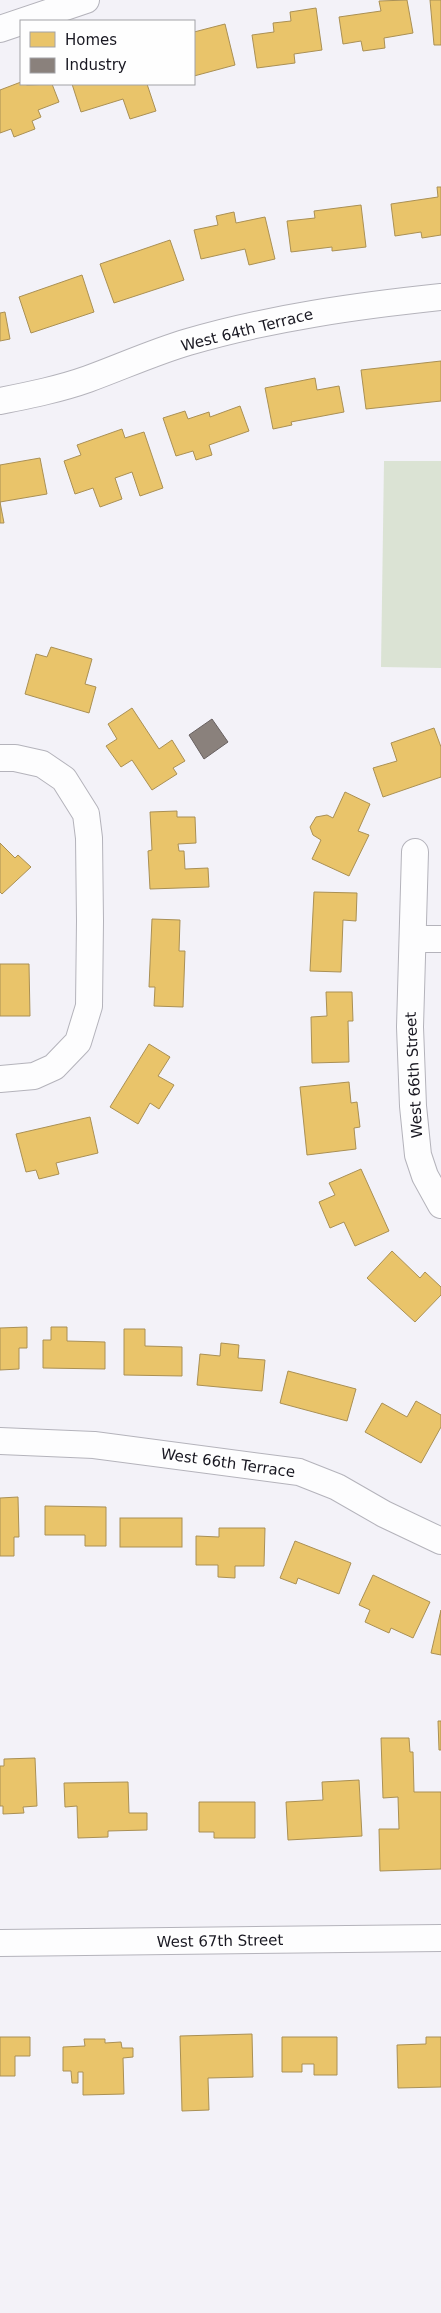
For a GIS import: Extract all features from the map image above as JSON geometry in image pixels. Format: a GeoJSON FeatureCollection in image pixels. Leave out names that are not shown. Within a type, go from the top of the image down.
{"type":"FeatureCollection","features":[{"type":"Feature","properties":{"kind":"street"},"geometry":{"type":"LineString","coordinates":[[27,20],[86,0]]}},
{"type":"Feature","properties":{"kind":"street"},"geometry":{"type":"LineString","coordinates":[[0,29],[20,22]]}},
{"type":"Feature","properties":{"kind":"street","name":"West 64th Terrace"},"geometry":{"type":"LineString","coordinates":[[0,401],[35,394],[86,380],[186,343],[218,334],[319,312],[441,297]]}},
{"type":"Feature","properties":{"kind":"street"},"geometry":{"type":"LineString","coordinates":[[0,758],[15,758],[42,764],[64,779],[86,814],[89,838],[90,920],[89,1006],[78,1042],[54,1066],[34,1076],[0,1079]]}},
{"type":"Feature","properties":{"kind":"street","name":"West 66th Street"},"geometry":{"type":"LineString","coordinates":[[415,852],[410,1027],[413,1106],[418,1155],[425,1176],[441,1205]]}},
{"type":"Feature","properties":{"kind":"street"},"geometry":{"type":"LineString","coordinates":[[413,939],[441,939]]}},
{"type":"Feature","properties":{"kind":"street","name":"West 66th Terrace"},"geometry":{"type":"LineString","coordinates":[[0,1441],[94,1445],[299,1472],[337,1487],[384,1514],[441,1541]]}},
{"type":"Feature","properties":{"kind":"street","name":"West 67th Street"},"geometry":{"type":"LineString","coordinates":[[0,1943],[441,1938]]}},
{"type":"Feature","properties":{"kind":"green space"},"geometry":{"type":"Polygon","coordinates":[[[384,461],[441,461],[441,668],[381,667],[384,461]]]}},
{"type":"Feature","properties":{"kind":"building: Homes"},"geometry":{"type":"Polygon","coordinates":[[[407,0],[413,33],[384,38],[385,48],[363,51],[361,41],[343,44],[339,17],[381,11],[379,1],[407,0]]]}},
{"type":"Feature","properties":{"kind":"building: Homes"},"geometry":{"type":"Polygon","coordinates":[[[430,0],[441,0],[441,45],[434,45],[430,0]]]}},
{"type":"Feature","properties":{"kind":"building: Homes"},"geometry":{"type":"Polygon","coordinates":[[[316,8],[322,50],[294,54],[295,63],[257,68],[252,35],[274,32],[273,23],[291,21],[290,12],[316,8]]]}},
{"type":"Feature","properties":{"kind":"building: Homes"},"geometry":{"type":"Polygon","coordinates":[[[225,24],[235,65],[195,76],[195,32],[225,24]]]}},
{"type":"Feature","properties":{"kind":"building: Homes"},"geometry":{"type":"Polygon","coordinates":[[[20,82],[20,85],[52,85],[59,102],[38,110],[41,117],[32,121],[35,129],[14,137],[11,129],[0,133],[0,90],[20,82]]]}},
{"type":"Feature","properties":{"kind":"building: Homes"},"geometry":{"type":"Polygon","coordinates":[[[72,85],[147,85],[156,111],[130,119],[123,99],[81,112],[72,85]]]}},
{"type":"Feature","properties":{"kind":"building: Homes"},"geometry":{"type":"Polygon","coordinates":[[[437,187],[441,187],[441,235],[422,238],[421,232],[395,236],[391,204],[438,197],[437,187]]]}},
{"type":"Feature","properties":{"kind":"building: Homes"},"geometry":{"type":"Polygon","coordinates":[[[361,205],[366,247],[332,251],[332,247],[291,252],[287,221],[315,218],[314,211],[361,205]]]}},
{"type":"Feature","properties":{"kind":"building: Homes"},"geometry":{"type":"Polygon","coordinates":[[[234,212],[236,223],[265,217],[275,259],[249,265],[245,249],[201,259],[194,230],[218,225],[216,216],[234,212]]]}},
{"type":"Feature","properties":{"kind":"building: Homes"},"geometry":{"type":"Polygon","coordinates":[[[170,240],[184,280],[114,303],[100,264],[170,240]]]}},
{"type":"Feature","properties":{"kind":"building: Homes"},"geometry":{"type":"Polygon","coordinates":[[[82,275],[94,312],[31,333],[19,297],[82,275]]]}},
{"type":"Feature","properties":{"kind":"building: Homes"},"geometry":{"type":"Polygon","coordinates":[[[5,312],[10,339],[0,341],[0,313],[5,312]]]}},
{"type":"Feature","properties":{"kind":"building: Homes"},"geometry":{"type":"Polygon","coordinates":[[[441,361],[441,401],[366,409],[361,370],[441,361]]]}},
{"type":"Feature","properties":{"kind":"building: Homes"},"geometry":{"type":"Polygon","coordinates":[[[315,378],[317,390],[339,386],[344,412],[291,422],[292,425],[273,429],[265,388],[315,378]]]}},
{"type":"Feature","properties":{"kind":"building: Homes"},"geometry":{"type":"Polygon","coordinates":[[[240,406],[249,431],[209,445],[212,455],[196,460],[193,451],[176,456],[163,418],[185,411],[188,419],[209,412],[210,417],[240,406]]]}},
{"type":"Feature","properties":{"kind":"building: Homes"},"geometry":{"type":"Polygon","coordinates":[[[122,429],[125,438],[144,432],[163,488],[140,496],[132,472],[115,478],[122,499],[100,507],[93,488],[75,494],[64,461],[81,455],[77,445],[122,429]]]}},
{"type":"Feature","properties":{"kind":"building: Homes"},"geometry":{"type":"Polygon","coordinates":[[[40,458],[47,494],[0,502],[0,465],[40,458]]]}},
{"type":"Feature","properties":{"kind":"building: Homes"},"geometry":{"type":"Polygon","coordinates":[[[0,502],[4,523],[0,523],[0,502]]]}},
{"type":"Feature","properties":{"kind":"building: Homes"},"geometry":{"type":"Polygon","coordinates":[[[51,647],[92,659],[85,684],[96,687],[89,713],[25,694],[36,654],[47,657],[51,647]]]}},
{"type":"Feature","properties":{"kind":"building: Homes"},"geometry":{"type":"Polygon","coordinates":[[[132,708],[159,749],[172,740],[185,761],[173,768],[177,774],[152,790],[132,760],[121,767],[106,746],[117,739],[108,724],[132,708]]]}},
{"type":"Feature","properties":{"kind":"building: Homes"},"geometry":{"type":"Polygon","coordinates":[[[434,728],[441,747],[441,777],[383,797],[373,768],[397,761],[391,743],[434,728]]]}},
{"type":"Feature","properties":{"kind":"building: Homes"},"geometry":{"type":"Polygon","coordinates":[[[345,792],[370,804],[358,831],[369,835],[349,876],[312,859],[321,840],[313,835],[310,827],[316,817],[327,815],[333,818],[345,792]]]}},
{"type":"Feature","properties":{"kind":"building: Homes"},"geometry":{"type":"Polygon","coordinates":[[[177,811],[177,817],[195,817],[196,843],[178,844],[179,851],[184,851],[185,869],[208,868],[209,887],[150,889],[148,851],[152,850],[150,812],[177,811]]]}},
{"type":"Feature","properties":{"kind":"building: Homes"},"geometry":{"type":"Polygon","coordinates":[[[0,843],[15,858],[18,855],[31,867],[2,894],[0,892],[0,843]]]}},
{"type":"Feature","properties":{"kind":"building: Homes"},"geometry":{"type":"Polygon","coordinates":[[[314,892],[357,893],[356,921],[343,920],[341,972],[310,971],[314,892]]]}},
{"type":"Feature","properties":{"kind":"building: Homes"},"geometry":{"type":"Polygon","coordinates":[[[152,919],[180,920],[179,951],[185,951],[183,1007],[154,1006],[155,987],[149,987],[152,919]]]}},
{"type":"Feature","properties":{"kind":"building: Homes"},"geometry":{"type":"Polygon","coordinates":[[[0,964],[29,964],[30,1016],[0,1016],[0,964]]]}},
{"type":"Feature","properties":{"kind":"building: Homes"},"geometry":{"type":"Polygon","coordinates":[[[326,992],[352,992],[353,1021],[348,1021],[349,1062],[312,1063],[311,1017],[327,1016],[326,992]]]}},
{"type":"Feature","properties":{"kind":"building: Homes"},"geometry":{"type":"Polygon","coordinates":[[[149,1044],[170,1057],[158,1076],[174,1085],[159,1109],[150,1103],[138,1124],[110,1107],[149,1044]]]}},
{"type":"Feature","properties":{"kind":"building: Homes"},"geometry":{"type":"Polygon","coordinates":[[[349,1082],[351,1103],[357,1102],[360,1127],[354,1128],[356,1149],[307,1155],[300,1087],[349,1082]]]}},
{"type":"Feature","properties":{"kind":"building: Homes"},"geometry":{"type":"Polygon","coordinates":[[[90,1117],[98,1153],[56,1163],[59,1174],[39,1179],[36,1170],[26,1172],[16,1134],[90,1117]]]}},
{"type":"Feature","properties":{"kind":"building: Homes"},"geometry":{"type":"Polygon","coordinates":[[[361,1169],[389,1231],[355,1246],[344,1222],[330,1228],[319,1202],[335,1195],[329,1183],[361,1169]]]}},
{"type":"Feature","properties":{"kind":"building: Homes"},"geometry":{"type":"Polygon","coordinates":[[[392,1251],[420,1278],[425,1272],[441,1287],[441,1295],[415,1322],[367,1278],[392,1251]]]}},
{"type":"Feature","properties":{"kind":"building: Homes"},"geometry":{"type":"Polygon","coordinates":[[[27,1327],[27,1348],[19,1348],[19,1369],[0,1370],[0,1328],[27,1327]]]}},
{"type":"Feature","properties":{"kind":"building: Homes"},"geometry":{"type":"Polygon","coordinates":[[[51,1327],[67,1327],[67,1341],[105,1342],[105,1369],[43,1368],[43,1340],[51,1340],[51,1327]]]}},
{"type":"Feature","properties":{"kind":"building: Homes"},"geometry":{"type":"Polygon","coordinates":[[[124,1329],[145,1329],[145,1346],[182,1347],[182,1376],[124,1375],[124,1329]]]}},
{"type":"Feature","properties":{"kind":"building: Homes"},"geometry":{"type":"Polygon","coordinates":[[[221,1343],[239,1345],[238,1358],[265,1360],[262,1391],[197,1385],[200,1354],[220,1356],[221,1343]]]}},
{"type":"Feature","properties":{"kind":"building: Homes"},"geometry":{"type":"Polygon","coordinates":[[[288,1371],[356,1389],[347,1421],[280,1403],[288,1371]]]}},
{"type":"Feature","properties":{"kind":"building: Homes"},"geometry":{"type":"Polygon","coordinates":[[[416,1401],[441,1415],[441,1427],[421,1463],[365,1432],[382,1403],[407,1417],[416,1401]]]}},
{"type":"Feature","properties":{"kind":"building: Homes"},"geometry":{"type":"Polygon","coordinates":[[[18,1497],[19,1537],[14,1537],[14,1556],[0,1556],[0,1498],[18,1497]]]}},
{"type":"Feature","properties":{"kind":"building: Homes"},"geometry":{"type":"Polygon","coordinates":[[[45,1506],[106,1507],[106,1546],[85,1546],[85,1535],[45,1535],[45,1506]]]}},
{"type":"Feature","properties":{"kind":"building: Homes"},"geometry":{"type":"Polygon","coordinates":[[[120,1518],[182,1518],[182,1547],[120,1547],[120,1518]]]}},
{"type":"Feature","properties":{"kind":"building: Homes"},"geometry":{"type":"Polygon","coordinates":[[[219,1528],[265,1528],[264,1566],[235,1566],[235,1578],[218,1577],[218,1565],[196,1565],[196,1536],[219,1537],[219,1528]]]}},
{"type":"Feature","properties":{"kind":"building: Homes"},"geometry":{"type":"Polygon","coordinates":[[[295,1541],[351,1563],[339,1594],[298,1578],[296,1584],[280,1578],[295,1541]]]}},
{"type":"Feature","properties":{"kind":"building: Homes"},"geometry":{"type":"Polygon","coordinates":[[[373,1575],[430,1602],[413,1638],[391,1628],[389,1633],[365,1622],[370,1610],[359,1605],[373,1575]]]}},
{"type":"Feature","properties":{"kind":"building: Homes"},"geometry":{"type":"Polygon","coordinates":[[[441,1610],[441,1655],[431,1653],[441,1610]]]}},
{"type":"Feature","properties":{"kind":"building: Homes"},"geometry":{"type":"Polygon","coordinates":[[[438,1721],[441,1721],[441,1750],[439,1750],[438,1721]]]}},
{"type":"Feature","properties":{"kind":"building: Homes"},"geometry":{"type":"Polygon","coordinates":[[[381,1738],[409,1738],[410,1752],[413,1752],[414,1792],[441,1792],[441,1869],[380,1871],[379,1829],[399,1829],[398,1797],[383,1798],[381,1738]]]}},
{"type":"Feature","properties":{"kind":"building: Homes"},"geometry":{"type":"Polygon","coordinates":[[[35,1758],[37,1806],[23,1807],[24,1813],[3,1814],[3,1806],[0,1806],[0,1766],[4,1766],[4,1759],[35,1758]]]}},
{"type":"Feature","properties":{"kind":"building: Homes"},"geometry":{"type":"Polygon","coordinates":[[[359,1780],[362,1836],[288,1840],[286,1802],[323,1800],[322,1782],[359,1780]]]}},
{"type":"Feature","properties":{"kind":"building: Homes"},"geometry":{"type":"Polygon","coordinates":[[[128,1782],[129,1813],[147,1813],[147,1830],[108,1831],[108,1837],[78,1838],[77,1806],[65,1807],[64,1783],[128,1782]]]}},
{"type":"Feature","properties":{"kind":"building: Homes"},"geometry":{"type":"Polygon","coordinates":[[[199,1802],[255,1802],[255,1838],[214,1838],[214,1832],[199,1832],[199,1802]]]}},
{"type":"Feature","properties":{"kind":"building: Homes"},"geometry":{"type":"Polygon","coordinates":[[[252,2034],[253,2077],[208,2078],[209,2110],[182,2111],[180,2036],[252,2034]]]}},
{"type":"Feature","properties":{"kind":"building: Homes"},"geometry":{"type":"Polygon","coordinates":[[[0,2037],[30,2037],[30,2056],[15,2056],[15,2076],[0,2076],[0,2037]]]}},
{"type":"Feature","properties":{"kind":"building: Homes"},"geometry":{"type":"Polygon","coordinates":[[[282,2037],[337,2037],[337,2075],[314,2075],[314,2064],[302,2064],[302,2072],[282,2072],[282,2037]]]}},
{"type":"Feature","properties":{"kind":"building: Homes"},"geometry":{"type":"Polygon","coordinates":[[[426,2037],[441,2037],[441,2087],[398,2088],[397,2045],[426,2044],[426,2037]]]}},
{"type":"Feature","properties":{"kind":"building: Homes"},"geometry":{"type":"Polygon","coordinates":[[[84,2039],[105,2039],[105,2043],[121,2042],[122,2048],[133,2048],[133,2057],[123,2058],[124,2094],[83,2095],[83,2072],[78,2072],[78,2083],[72,2083],[71,2071],[63,2071],[63,2047],[85,2046],[84,2039]]]}},
{"type":"Feature","properties":{"kind":"building: Industry"},"geometry":{"type":"Polygon","coordinates":[[[212,719],[228,742],[204,759],[189,735],[212,719]]]}}]}
